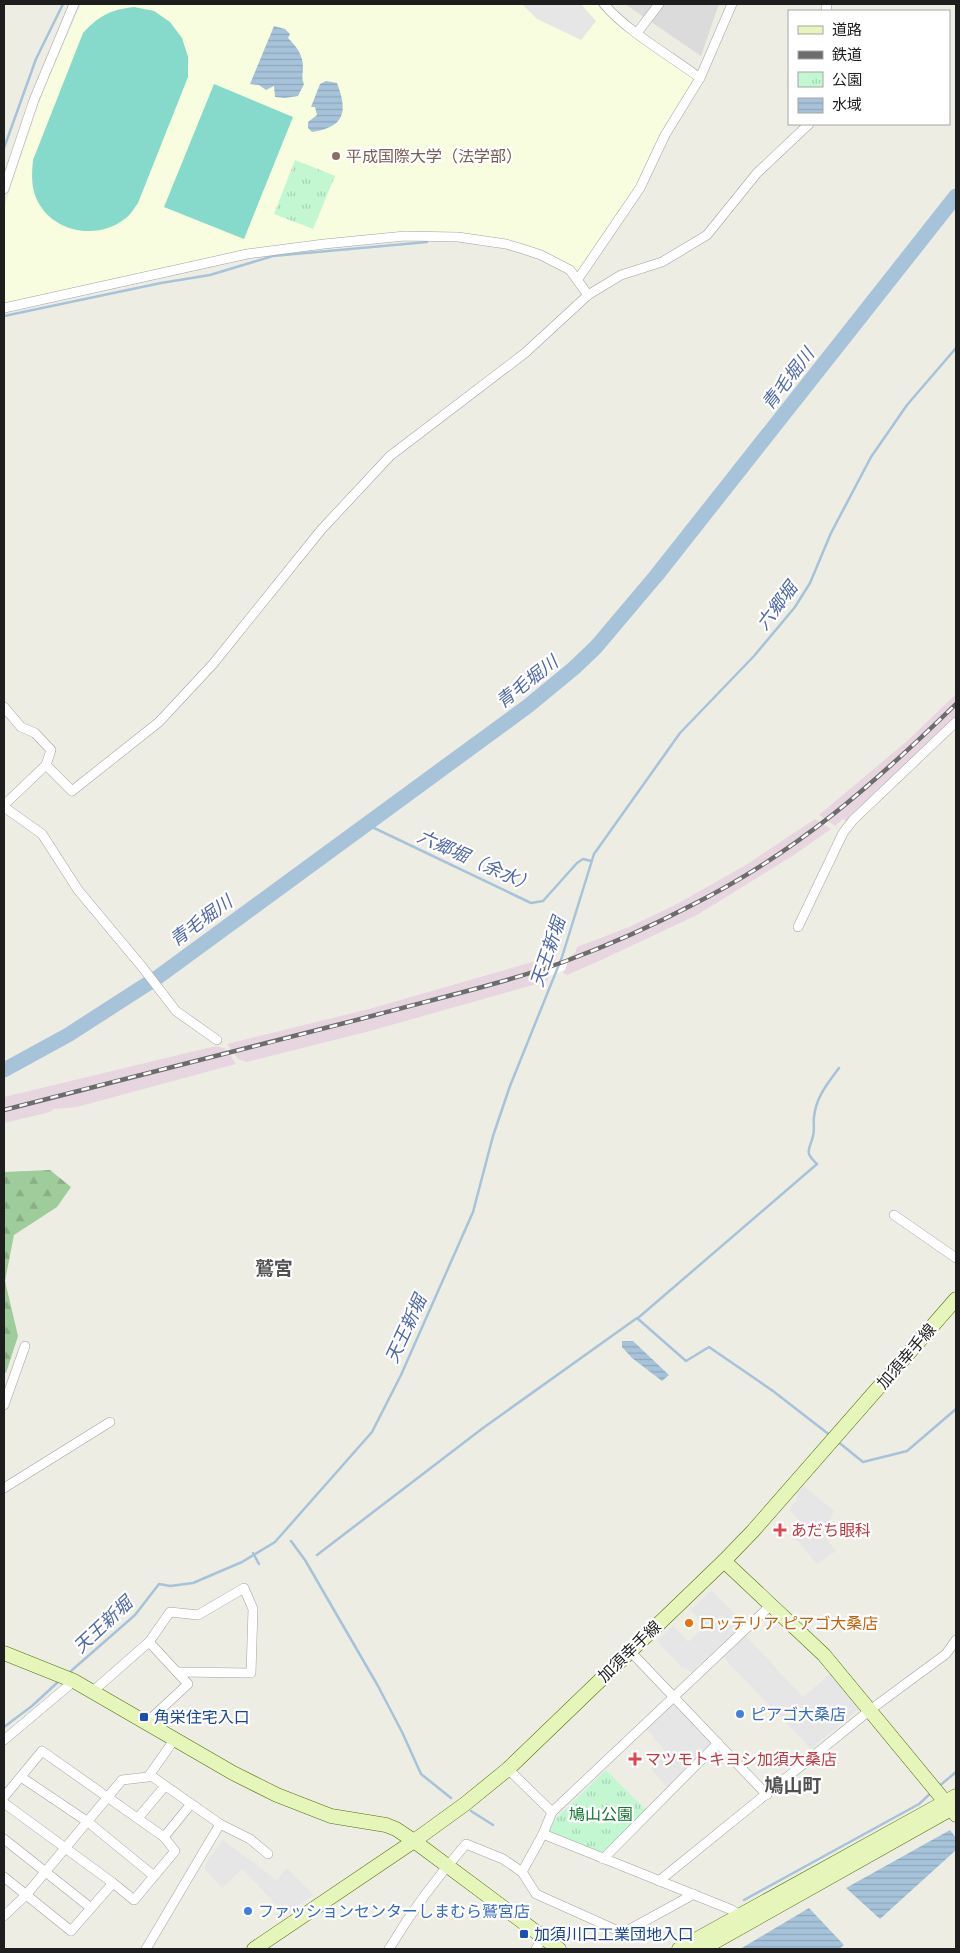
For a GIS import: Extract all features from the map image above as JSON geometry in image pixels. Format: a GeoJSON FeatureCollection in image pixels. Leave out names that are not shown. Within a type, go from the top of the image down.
{"type":"FeatureCollection","features":[{"type":"Feature","properties":{"kind":"street"},"geometry":{"type":"LineString","coordinates":[[4,190],[34,100],[74,4]]}},
{"type":"Feature","properties":{"kind":"street"},"geometry":{"type":"LineString","coordinates":[[604,4],[609,11],[637,33],[700,78]]}},
{"type":"Feature","properties":{"kind":"street"},"geometry":{"type":"LineString","coordinates":[[637,33],[660,4]]}},
{"type":"Feature","properties":{"kind":"street"},"geometry":{"type":"LineString","coordinates":[[578,278],[640,188],[665,135],[700,78],[732,4]]}},
{"type":"Feature","properties":{"kind":"street"},"geometry":{"type":"LineString","coordinates":[[46,765],[72,792],[159,722],[213,664],[321,530],[390,456],[525,353],[588,295],[620,275],[662,262],[707,235],[757,172],[808,125]]}},
{"type":"Feature","properties":{"kind":"street"},"geometry":{"type":"LineString","coordinates":[[4,308],[247,254],[405,236],[458,237],[506,244],[541,255],[570,270],[578,278],[588,295]]}},
{"type":"Feature","properties":{"kind":"street"},"geometry":{"type":"LineString","coordinates":[[4,707],[21,727],[35,733],[51,750],[46,765],[4,806],[42,834],[78,890],[144,968],[179,1014],[217,1040]]}},
{"type":"Feature","properties":{"kind":"street"},"geometry":{"type":"LineString","coordinates":[[798,927],[842,833],[853,820],[956,722]]}},
{"type":"Feature","properties":{"kind":"street"},"geometry":{"type":"LineString","coordinates":[[894,1214],[956,1258]]}},
{"type":"Feature","properties":{"kind":"street","name":"加須幸手線"},"geometry":{"type":"LineString","coordinates":[[254,1949],[414,1840],[508,1769],[629,1650],[724,1561],[785,1495],[956,1299]]}},
{"type":"Feature","properties":{"kind":"street"},"geometry":{"type":"LineString","coordinates":[[4,1405],[25,1346]]}},
{"type":"Feature","properties":{"kind":"street"},"geometry":{"type":"LineString","coordinates":[[4,1488],[110,1422]]}},
{"type":"Feature","properties":{"kind":"street"},"geometry":{"type":"LineString","coordinates":[[679,1949],[744,1919],[953,1806],[824,1655],[724,1561]]}},
{"type":"Feature","properties":{"kind":"street"},"geometry":{"type":"LineString","coordinates":[[92,1692],[149,1642],[170,1612],[198,1615],[244,1588],[253,1610],[251,1673],[177,1672]]}},
{"type":"Feature","properties":{"kind":"street"},"geometry":{"type":"LineString","coordinates":[[522,1872],[543,1834],[552,1812],[771,1605]]}},
{"type":"Feature","properties":{"kind":"street"},"geometry":{"type":"LineString","coordinates":[[659,1881],[870,1710],[946,1654],[956,1640]]}},
{"type":"Feature","properties":{"kind":"street"},"geometry":{"type":"LineString","coordinates":[[146,1724],[188,1684],[149,1642]]}},
{"type":"Feature","properties":{"kind":"street"},"geometry":{"type":"LineString","coordinates":[[629,1650],[766,1795]]}},
{"type":"Feature","properties":{"kind":"street"},"geometry":{"type":"LineString","coordinates":[[4,1653],[74,1681],[174,1740],[277,1795],[320,1813],[386,1825],[414,1840],[447,1865],[539,1943],[559,1949]]}},
{"type":"Feature","properties":{"kind":"street"},"geometry":{"type":"LineString","coordinates":[[4,1740],[74,1681]]}},
{"type":"Feature","properties":{"kind":"street"},"geometry":{"type":"LineString","coordinates":[[4,1916],[46,1872],[122,1780],[148,1778],[174,1740]]}},
{"type":"Feature","properties":{"kind":"street"},"geometry":{"type":"LineString","coordinates":[[603,1859],[718,1743]]}},
{"type":"Feature","properties":{"kind":"street"},"geometry":{"type":"LineString","coordinates":[[4,1797],[42,1751],[164,1837],[174,1851],[134,1900],[4,1803]]}},
{"type":"Feature","properties":{"kind":"street"},"geometry":{"type":"LineString","coordinates":[[508,1769],[552,1812]]}},
{"type":"Feature","properties":{"kind":"street"},"geometry":{"type":"LineString","coordinates":[[150,1775],[220,1824],[250,1839],[268,1854]]}},
{"type":"Feature","properties":{"kind":"street"},"geometry":{"type":"LineString","coordinates":[[20,1777],[88,1822],[154,1876]]}},
{"type":"Feature","properties":{"kind":"street"},"geometry":{"type":"LineString","coordinates":[[138,1818],[165,1786]]}},
{"type":"Feature","properties":{"kind":"street"},"geometry":{"type":"LineString","coordinates":[[164,1837],[191,1804]]}},
{"type":"Feature","properties":{"kind":"street"},"geometry":{"type":"LineString","coordinates":[[146,1949],[220,1824]]}},
{"type":"Feature","properties":{"kind":"street"},"geometry":{"type":"LineString","coordinates":[[543,1834],[732,1910],[744,1919]]}},
{"type":"Feature","properties":{"kind":"street"},"geometry":{"type":"LineString","coordinates":[[4,1839],[91,1908]]}},
{"type":"Feature","properties":{"kind":"street"},"geometry":{"type":"LineString","coordinates":[[389,1949],[400,1930],[447,1865],[466,1844],[503,1859],[522,1872],[536,1894],[622,1933],[694,1894]]}},
{"type":"Feature","properties":{"kind":"street"},"geometry":{"type":"LineString","coordinates":[[4,1877],[72,1931],[113,1883]]}},
{"type":"Feature","properties":{"kind":"street"},"geometry":{"type":"LineString","coordinates":[[702,1949],[744,1919]]}},
{"type":"Feature","properties":{"kind":"shaded area","name":"平成国際大学（法学部）"},"geometry":{"type":"Polygon","coordinates":[[[81,4],[597,4],[602,11],[656,52],[696,79],[639,182],[578,271],[547,254],[456,234],[302,243],[4,304],[4,207],[44,89],[81,4]]]}},
{"type":"Feature","properties":{"kind":"shaded area"},"geometry":{"type":"Polygon","coordinates":[[[522,4],[581,4],[596,21],[581,40],[537,19],[522,4]]]}},
{"type":"Feature","properties":{"kind":"shaded area"},"geometry":{"type":"Polygon","coordinates":[[[625,4],[719,4],[701,56],[625,4]]]}},
{"type":"Feature","properties":{"kind":"shaded area"},"geometry":{"type":"Polygon","coordinates":[[[134,7],[154,11],[170,22],[182,38],[188,57],[188,77],[138,203],[131,213],[114,225],[101,230],[74,229],[62,225],[51,218],[41,208],[33,186],[33,160],[83,33],[106,14],[134,7]]]}},
{"type":"Feature","properties":{"kind":"shaded area"},"geometry":{"type":"Polygon","coordinates":[[[214,84],[293,117],[244,239],[164,207],[214,84]]]}},
{"type":"Feature","properties":{"kind":"shaded area"},"geometry":{"type":"Polygon","coordinates":[[[956,694],[956,718],[847,822],[843,819],[835,826],[819,815],[906,742],[956,694]]]}},
{"type":"Feature","properties":{"kind":"shaded area"},"geometry":{"type":"Polygon","coordinates":[[[815,819],[831,829],[794,855],[697,915],[567,975],[563,973],[569,957],[575,953],[577,947],[629,927],[675,905],[746,865],[815,819]]]}},
{"type":"Feature","properties":{"kind":"shaded area"},"geometry":{"type":"Polygon","coordinates":[[[557,955],[547,981],[370,1031],[247,1062],[238,1059],[227,1044],[369,1009],[557,955]]]}},
{"type":"Feature","properties":{"kind":"shaded area"},"geometry":{"type":"Polygon","coordinates":[[[216,1046],[226,1049],[236,1064],[77,1107],[54,1109],[50,1112],[4,1123],[4,1097],[216,1046]]]}},
{"type":"Feature","properties":{"kind":"shaded area"},"geometry":{"type":"Polygon","coordinates":[[[804,1486],[834,1511],[827,1525],[826,1538],[836,1551],[817,1564],[795,1538],[805,1527],[789,1509],[797,1500],[797,1493],[804,1486]]]}},
{"type":"Feature","properties":{"kind":"shaded area"},"geometry":{"type":"Polygon","coordinates":[[[712,1590],[743,1624],[692,1672],[681,1667],[657,1641],[673,1626],[688,1642],[705,1626],[691,1610],[712,1590]]]}},
{"type":"Feature","properties":{"kind":"shaded area"},"geometry":{"type":"Polygon","coordinates":[[[746,1636],[803,1697],[830,1674],[859,1709],[811,1749],[723,1657],[746,1636]]]}},
{"type":"Feature","properties":{"kind":"shaded area"},"geometry":{"type":"Polygon","coordinates":[[[671,1705],[676,1705],[713,1742],[667,1787],[651,1769],[667,1753],[646,1729],[671,1705]]]}},
{"type":"Feature","properties":{"kind":"shaded area"},"geometry":{"type":"Polygon","coordinates":[[[223,1840],[277,1880],[287,1868],[313,1895],[286,1915],[242,1869],[222,1888],[205,1870],[205,1863],[223,1840]]]}},
{"type":"Feature","properties":{"kind":"green space"},"geometry":{"type":"Polygon","coordinates":[[[295,160],[335,176],[313,229],[274,214],[295,160]]]}},
{"type":"Feature","properties":{"kind":"green space"},"geometry":{"type":"Polygon","coordinates":[[[50,1170],[71,1187],[57,1207],[14,1235],[5,1281],[18,1336],[6,1373],[4,1372],[4,1172],[50,1170]]]}},
{"type":"Feature","properties":{"kind":"green space","name":"鳩山公園"},"geometry":{"type":"Polygon","coordinates":[[[606,1770],[646,1810],[605,1851],[599,1852],[549,1831],[556,1818],[606,1770]]]}},
{"type":"Feature","properties":{"kind":"water"},"geometry":{"type":"Polygon","coordinates":[[[274,26],[285,29],[290,34],[288,38],[301,55],[304,84],[298,96],[275,97],[274,86],[266,90],[259,85],[250,84],[274,26]]]}},
{"type":"Feature","properties":{"kind":"water"},"geometry":{"type":"Polygon","coordinates":[[[326,81],[337,83],[343,110],[337,122],[323,130],[312,132],[308,128],[308,122],[317,115],[315,107],[311,107],[320,84],[326,81]]]}},
{"type":"Feature","properties":{"kind":"water"},"geometry":{"type":"Polygon","coordinates":[[[622,1341],[633,1341],[669,1375],[662,1381],[632,1358],[622,1347],[622,1341]]]}},
{"type":"Feature","properties":{"kind":"water"},"geometry":{"type":"Polygon","coordinates":[[[950,1830],[956,1838],[956,1850],[880,1919],[846,1888],[950,1830]]]}},
{"type":"Feature","properties":{"kind":"water"},"geometry":{"type":"Polygon","coordinates":[[[809,1908],[844,1945],[839,1949],[740,1949],[809,1908]]]}},
{"type":"Feature","properties":{"kind":"pier"},"geometry":{"type":"Polygon","coordinates":[[[569,957],[565,970],[549,976],[554,962],[569,957]]]}},
{"type":"Feature","properties":{"kind":"waterway"},"geometry":{"type":"LineString","coordinates":[[4,148],[36,59],[63,4]]}},
{"type":"Feature","properties":{"kind":"waterway","name":"青毛堀川"},"geometry":{"type":"LineString","coordinates":[[4,1070],[68,1035],[158,977],[528,706],[574,668],[596,647],[656,576],[956,196]]}},
{"type":"Feature","properties":{"kind":"waterway"},"geometry":{"type":"LineString","coordinates":[[4,316],[161,283],[210,275],[273,256],[427,242]]}},
{"type":"Feature","properties":{"kind":"waterway","name":"天王新堀"},"geometry":{"type":"LineString","coordinates":[[71,1671],[135,1615],[159,1584],[170,1586],[193,1583],[242,1562],[275,1542],[372,1432],[401,1375],[473,1212],[493,1136],[510,1086],[562,957],[594,854],[680,733],[754,656],[795,607],[810,583],[831,533],[871,457],[907,405],[956,348]]}},
{"type":"Feature","properties":{"kind":"waterway","name":"六郷堀（余水）"},"geometry":{"type":"LineString","coordinates":[[368,822],[372,827],[531,903],[543,901],[577,863],[583,859],[591,861]]}},
{"type":"Feature","properties":{"kind":"waterway"},"geometry":{"type":"LineString","coordinates":[[638,1318],[817,1164],[809,1153],[814,1134],[815,1110],[823,1091],[839,1068]]}},
{"type":"Feature","properties":{"kind":"waterway"},"geometry":{"type":"LineString","coordinates":[[317,1555],[483,1428],[637,1318],[686,1361],[709,1347],[773,1391],[831,1436]]}},
{"type":"Feature","properties":{"kind":"waterway"},"geometry":{"type":"LineString","coordinates":[[837,1441],[863,1462],[907,1451],[956,1409]]}},
{"type":"Feature","properties":{"kind":"waterway"},"geometry":{"type":"LineString","coordinates":[[291,1541],[305,1560],[378,1686],[421,1774],[451,1798]]}},
{"type":"Feature","properties":{"kind":"waterway"},"geometry":{"type":"LineString","coordinates":[[253,1553],[259,1564]]}},
{"type":"Feature","properties":{"kind":"waterway","name":"天王新堀"},"geometry":{"type":"LineString","coordinates":[[4,1727],[32,1706],[59,1681]]}},
{"type":"Feature","properties":{"kind":"waterway"},"geometry":{"type":"LineString","coordinates":[[938,1787],[956,1772]]}},
{"type":"Feature","properties":{"kind":"waterway"},"geometry":{"type":"LineString","coordinates":[[744,1900],[919,1804],[932,1792]]}},
{"type":"Feature","properties":{"kind":"waterway"},"geometry":{"type":"LineString","coordinates":[[471,1811],[493,1825]]}},
{"type":"Feature","properties":{"kind":"railway"},"geometry":{"type":"LineString","coordinates":[[4,1110],[493,984],[566,961],[614,942],[677,913],[730,885],[800,840],[895,762],[956,704]]}},
{"type":"Feature","properties":{"kind":"place","name":"平成国際大学（法学部）"},"geometry":{"type":"Point","coordinates":[336,156]}},
{"type":"Feature","properties":{"kind":"place","name":"あだち眼科"},"geometry":{"type":"Point","coordinates":[780,1530]}},
{"type":"Feature","properties":{"kind":"place","name":"ロッテリア ピアゴ大桑店"},"geometry":{"type":"Point","coordinates":[689,1623]}},
{"type":"Feature","properties":{"kind":"place","name":"ピアゴ大桑店"},"geometry":{"type":"Point","coordinates":[740,1714]}},
{"type":"Feature","properties":{"kind":"place","name":"角栄住宅入口"},"geometry":{"type":"Point","coordinates":[144,1717]}},
{"type":"Feature","properties":{"kind":"place","name":"マツモトキヨシ加須大桑店"},"geometry":{"type":"Point","coordinates":[635,1759]}},
{"type":"Feature","properties":{"kind":"place","name":"ファッションセンターしまむら鷲宮店"},"geometry":{"type":"Point","coordinates":[248,1911]}},
{"type":"Feature","properties":{"kind":"place","name":"加須川口工業団地入口"},"geometry":{"type":"Point","coordinates":[524,1934]}},
{"type":"Feature","properties":{"kind":"district","name":"鷲宮"},"geometry":{"type":"Point","coordinates":[274,1268]}},
{"type":"Feature","properties":{"kind":"district","name":"鳩山町"},"geometry":{"type":"Point","coordinates":[793,1785]}},
{"type":"Feature","properties":{"kind":"water label","name":"六郷堀"},"geometry":{"type":"Point","coordinates":[777,606]}}]}
